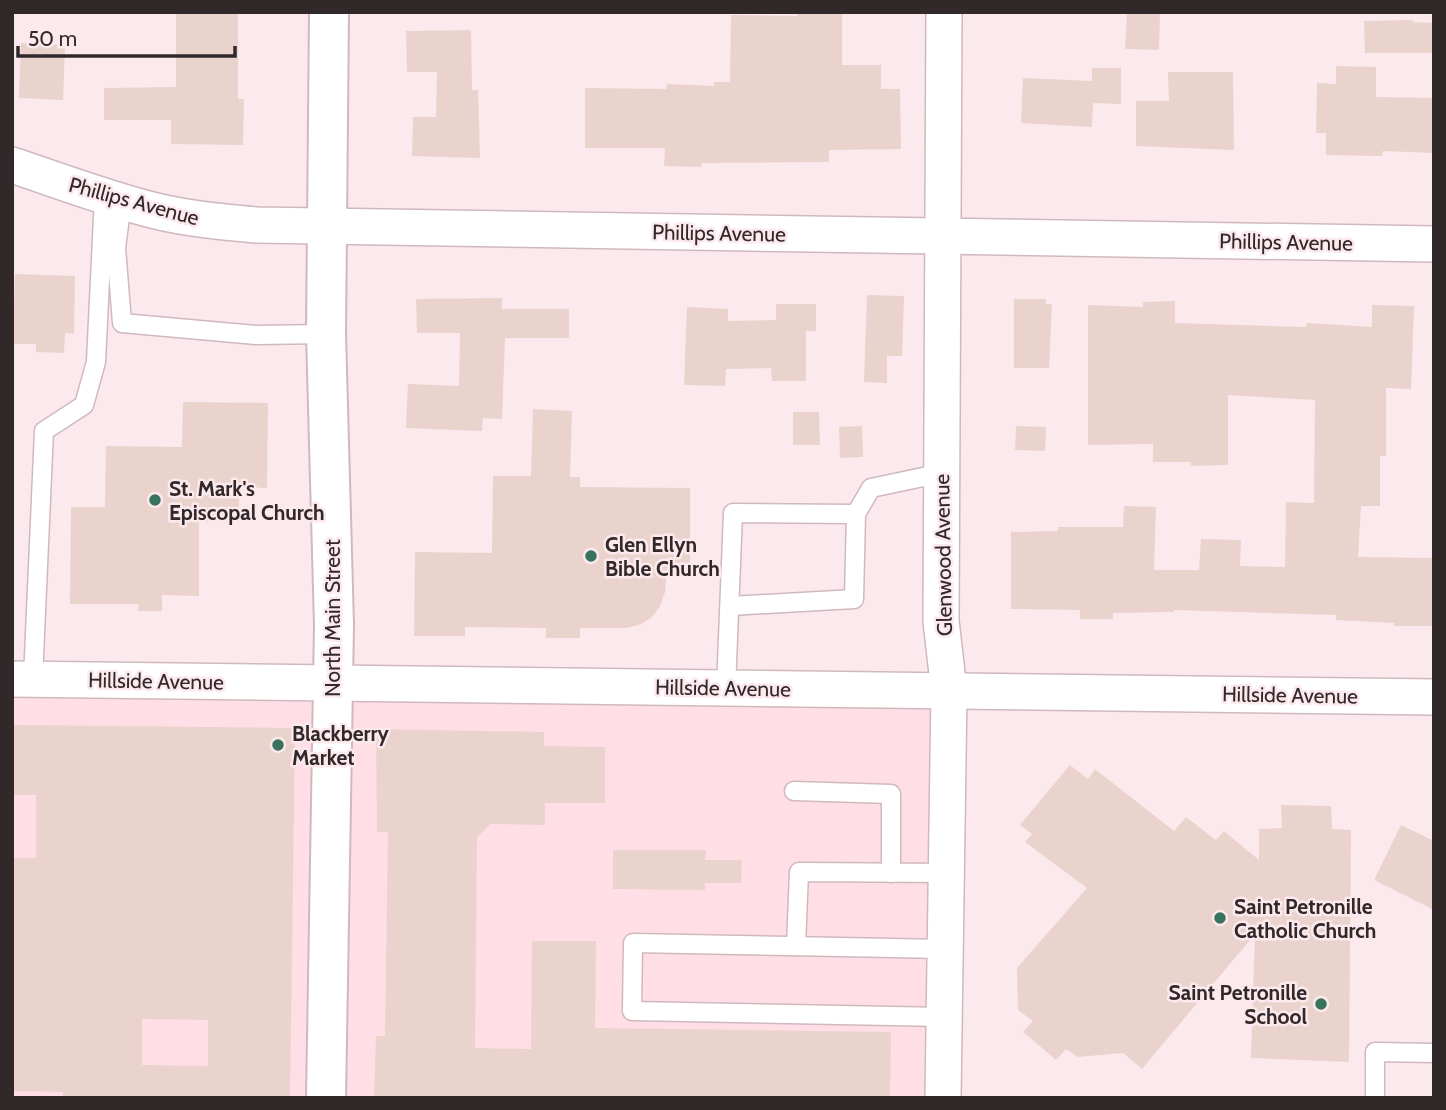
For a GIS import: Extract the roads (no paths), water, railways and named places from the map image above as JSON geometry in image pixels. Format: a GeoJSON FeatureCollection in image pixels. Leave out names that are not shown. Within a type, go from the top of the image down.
{"type":"FeatureCollection","features":[{"type":"Feature","properties":{"kind":"street","name":"North Main Street"},"geometry":{"type":"LineString","coordinates":[[326,1098],[334,625],[326,334],[328,12]]}},
{"type":"Feature","properties":{"kind":"street","name":"Glenwood Avenue"},"geometry":{"type":"LineString","coordinates":[[943,1098],[949,691],[941,621],[944,12]]}},
{"type":"Feature","properties":{"kind":"street","name":"Phillips Avenue"},"geometry":{"type":"LineString","coordinates":[[12,165],[113,200],[202,220],[257,225],[1434,244]]}},
{"type":"Feature","properties":{"kind":"street","name":"Hillside Avenue"},"geometry":{"type":"LineString","coordinates":[[23,679],[1434,697]]}},
{"type":"Feature","properties":{"kind":"lane"},"geometry":{"type":"LineString","coordinates":[[113,200],[122,323],[256,335],[326,334]]}},
{"type":"Feature","properties":{"kind":"lane"},"geometry":{"type":"LineString","coordinates":[[23,679],[44,431],[84,405],[96,362],[113,200]]}},
{"type":"Feature","properties":{"kind":"lane"},"geometry":{"type":"LineString","coordinates":[[730,606],[854,600],[856,514],[871,488],[942,473]]}},
{"type":"Feature","properties":{"kind":"lane"},"geometry":{"type":"LineString","coordinates":[[726,688],[733,513],[856,514]]}},
{"type":"Feature","properties":{"kind":"lane"},"geometry":{"type":"LineString","coordinates":[[794,791],[891,794],[891,873]]}},
{"type":"Feature","properties":{"kind":"lane"},"geometry":{"type":"LineString","coordinates":[[796,946],[799,872],[946,873]]}},
{"type":"Feature","properties":{"kind":"lane"},"geometry":{"type":"LineString","coordinates":[[944,1017],[632,1011],[633,943],[945,950]]}},
{"type":"Feature","properties":{"kind":"lane"},"geometry":{"type":"LineString","coordinates":[[1375,1098],[1375,1052],[1434,1053]]}},
{"type":"Feature","properties":{"kind":"place","name":"St. Mark's Episcopal Church"},"geometry":{"type":"Point","coordinates":[155,500]}},
{"type":"Feature","properties":{"kind":"place","name":"Glen Ellyn Bible Church"},"geometry":{"type":"Point","coordinates":[591,556]}},
{"type":"Feature","properties":{"kind":"place","name":"Blackberry Market"},"geometry":{"type":"Point","coordinates":[278,745]}},
{"type":"Feature","properties":{"kind":"place","name":"Saint Petronille Catholic Church"},"geometry":{"type":"Point","coordinates":[1220,918]}},
{"type":"Feature","properties":{"kind":"place","name":"Saint Petronille School"},"geometry":{"type":"Point","coordinates":[1321,1004]}}]}
